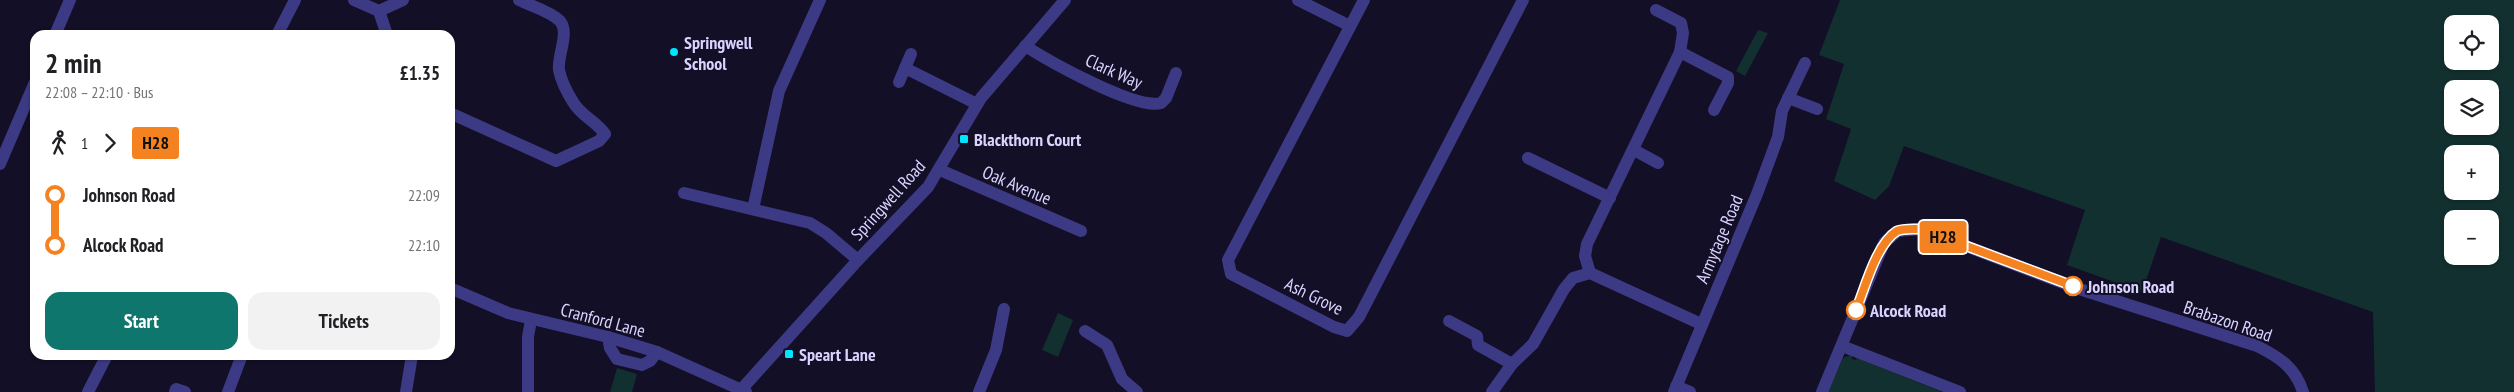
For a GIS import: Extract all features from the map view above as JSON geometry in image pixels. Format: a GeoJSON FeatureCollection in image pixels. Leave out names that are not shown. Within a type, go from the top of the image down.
{"type":"FeatureCollection","features":[{"type":"Feature","properties":{"kind":"street"},"geometry":{"type":"LineString","coordinates":[[57,30],[70,0]]}},
{"type":"Feature","properties":{"kind":"street"},"geometry":{"type":"LineString","coordinates":[[280,30],[295,0]]}},
{"type":"Feature","properties":{"kind":"street"},"geometry":{"type":"LineString","coordinates":[[354,0],[379,11],[385,30]]}},
{"type":"Feature","properties":{"kind":"street"},"geometry":{"type":"LineString","coordinates":[[379,11],[403,0]]}},
{"type":"Feature","properties":{"kind":"street"},"geometry":{"type":"LineString","coordinates":[[455,115],[556,161],[600,141],[605,134],[600,127],[579,112],[572,102],[560,72],[559,56],[564,32],[560,22],[548,13],[519,0]]}},
{"type":"Feature","properties":{"kind":"street"},"geometry":{"type":"LineString","coordinates":[[753,210],[779,91],[820,0]]}},
{"type":"Feature","properties":{"kind":"street","name":"Springwell Road"},"geometry":{"type":"LineString","coordinates":[[742,391],[858,260],[928,188],[976,104],[1065,0]]}},
{"type":"Feature","properties":{"kind":"street"},"geometry":{"type":"LineString","coordinates":[[1298,0],[1350,26]]}},
{"type":"Feature","properties":{"kind":"street","name":"Ash Grove"},"geometry":{"type":"LineString","coordinates":[[1364,0],[1228,260],[1232,274],[1334,327],[1347,330],[1359,317],[1523,0]]}},
{"type":"Feature","properties":{"kind":"street"},"geometry":{"type":"LineString","coordinates":[[1590,272],[1585,256],[1587,244],[1680,52],[1683,33],[1681,23],[1656,10]]}},
{"type":"Feature","properties":{"kind":"street","name":"Clark Way"},"geometry":{"type":"LineString","coordinates":[[1025,46],[1091,81],[1149,105],[1161,103],[1166,98],[1176,74]]}},
{"type":"Feature","properties":{"kind":"street"},"geometry":{"type":"LineString","coordinates":[[1680,52],[1728,77],[1714,110]]}},
{"type":"Feature","properties":{"kind":"street"},"geometry":{"type":"LineString","coordinates":[[899,82],[911,54]]}},
{"type":"Feature","properties":{"kind":"street","name":"Armytage Road"},"geometry":{"type":"LineString","coordinates":[[1675,389],[1757,194],[1778,136],[1782,111],[1805,63]]}},
{"type":"Feature","properties":{"kind":"street"},"geometry":{"type":"LineString","coordinates":[[905,68],[976,104]]}},
{"type":"Feature","properties":{"kind":"street"},"geometry":{"type":"LineString","coordinates":[[0,164],[30,94]]}},
{"type":"Feature","properties":{"kind":"street"},"geometry":{"type":"LineString","coordinates":[[1788,98],[1817,109]]}},
{"type":"Feature","properties":{"kind":"street"},"geometry":{"type":"LineString","coordinates":[[1634,150],[1658,163]]}},
{"type":"Feature","properties":{"kind":"street"},"geometry":{"type":"LineString","coordinates":[[1528,158],[1610,198]]}},
{"type":"Feature","properties":{"kind":"street","name":"Oak Avenue"},"geometry":{"type":"LineString","coordinates":[[940,170],[1081,231]]}},
{"type":"Feature","properties":{"kind":"street"},"geometry":{"type":"LineString","coordinates":[[684,194],[810,223],[826,233],[858,260]]}},
{"type":"Feature","properties":{"kind":"street","name":"Brabazon Road"},"geometry":{"type":"LineString","coordinates":[[1822,392],[1884,243],[1898,230],[1921,229],[2076,288],[2257,346],[2283,360],[2294,372],[2303,392]]}},
{"type":"Feature","properties":{"kind":"street"},"geometry":{"type":"LineString","coordinates":[[1492,392],[1512,364],[1533,344],[1564,289],[1573,278],[1590,272],[1701,324]]}},
{"type":"Feature","properties":{"kind":"street","name":"Cranford Lane"},"geometry":{"type":"LineString","coordinates":[[455,290],[494,308],[531,320],[608,337],[657,352],[742,391]]}},
{"type":"Feature","properties":{"kind":"street"},"geometry":{"type":"LineString","coordinates":[[980,392],[996,350],[1004,308]]}},
{"type":"Feature","properties":{"kind":"street"},"geometry":{"type":"LineString","coordinates":[[528,392],[528,337],[531,320]]}},
{"type":"Feature","properties":{"kind":"street"},"geometry":{"type":"LineString","coordinates":[[1449,322],[1477,336],[1478,345],[1512,364]]}},
{"type":"Feature","properties":{"kind":"street"},"geometry":{"type":"LineString","coordinates":[[1085,331],[1107,345],[1122,379],[1137,392]]}},
{"type":"Feature","properties":{"kind":"street"},"geometry":{"type":"LineString","coordinates":[[608,337],[610,348],[617,358],[642,365],[650,362],[657,352]]}},
{"type":"Feature","properties":{"kind":"street"},"geometry":{"type":"LineString","coordinates":[[1842,346],[1960,392]]}},
{"type":"Feature","properties":{"kind":"street"},"geometry":{"type":"LineString","coordinates":[[88,392],[104,360]]}},
{"type":"Feature","properties":{"kind":"street"},"geometry":{"type":"LineString","coordinates":[[228,392],[240,360]]}},
{"type":"Feature","properties":{"kind":"street"},"geometry":{"type":"LineString","coordinates":[[406,392],[411,360]]}},
{"type":"Feature","properties":{"kind":"street"},"geometry":{"type":"LineString","coordinates":[[174,392],[176,389],[185,392]]}},
{"type":"Feature","properties":{"kind":"street"},"geometry":{"type":"LineString","coordinates":[[1675,389],[1690,392]]}},
{"type":"Feature","properties":{"kind":"green space"},"geometry":{"type":"Polygon","coordinates":[[[1840,0],[2514,0],[2514,392],[2375,392],[2373,312],[2161,237],[2142,292],[2067,265],[2085,210],[1904,146],[1889,186],[1875,200],[1834,181],[1851,129],[1826,119],[1844,64],[1819,55],[1840,0]]]}},
{"type":"Feature","properties":{"kind":"green space"},"geometry":{"type":"Polygon","coordinates":[[[1758,30],[1768,33],[1745,76],[1736,71],[1758,30]]]}},
{"type":"Feature","properties":{"kind":"green space"},"geometry":{"type":"Polygon","coordinates":[[[1058,313],[1073,320],[1058,357],[1042,350],[1058,313]]]}},
{"type":"Feature","properties":{"kind":"green space"},"geometry":{"type":"Polygon","coordinates":[[[1850,355],[1852,359],[1856,360],[1857,358],[1942,392],[1828,392],[1843,358],[1850,355]]]}},
{"type":"Feature","properties":{"kind":"green space"},"geometry":{"type":"Polygon","coordinates":[[[617,368],[637,374],[632,392],[610,392],[617,368]]]}},
{"type":"Feature","properties":{"kind":"bus line","name":"H28"},"geometry":{"type":"LineString","coordinates":[[1856,310],[1884,243],[1898,230],[1906,229],[1921,229],[2073,286]]}},
{"type":"Feature","properties":{"kind":"place","name":"Springwell School"},"geometry":{"type":"Point","coordinates":[674,52]}},
{"type":"Feature","properties":{"kind":"place","name":"Blackthorn Court"},"geometry":{"type":"Point","coordinates":[964,139]}},
{"type":"Feature","properties":{"kind":"place","name":"Johnson Road"},"geometry":{"type":"Point","coordinates":[2073,286]}},
{"type":"Feature","properties":{"kind":"place","name":"Alcock Road"},"geometry":{"type":"Point","coordinates":[1856,310]}},
{"type":"Feature","properties":{"kind":"place","name":"Speart Lane"},"geometry":{"type":"Point","coordinates":[789,354]}}]}
